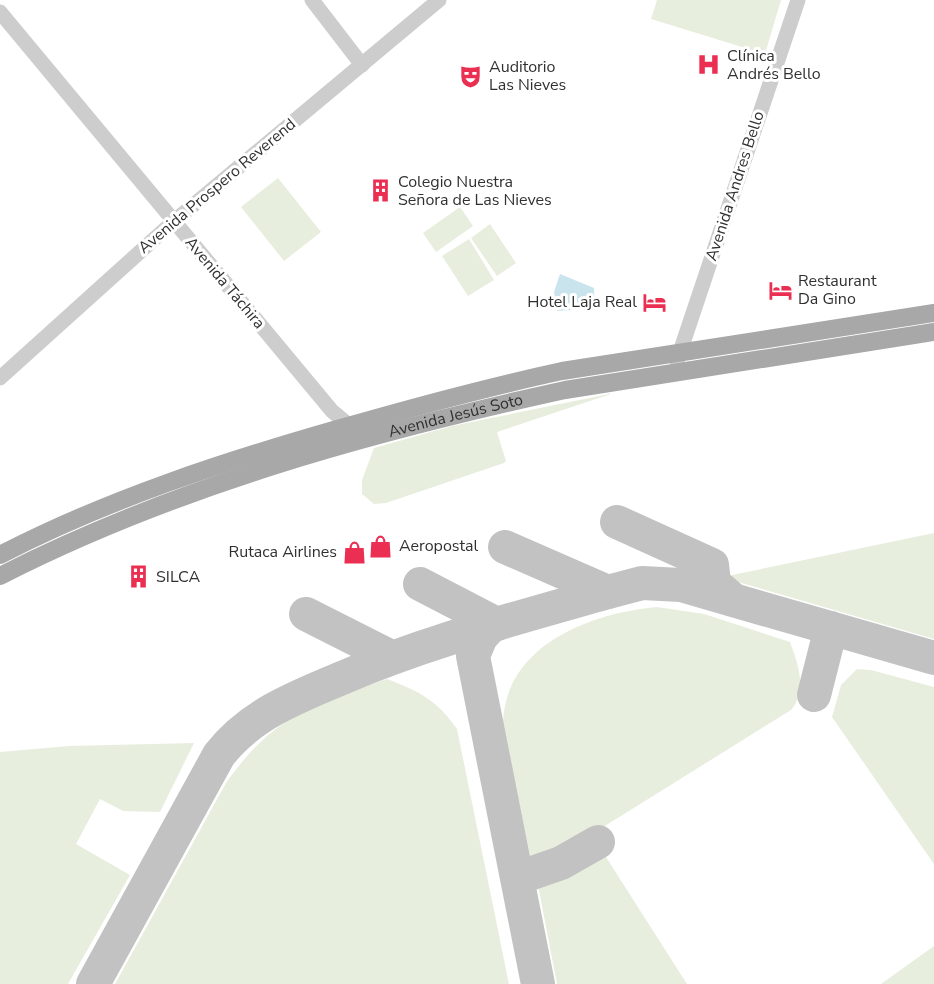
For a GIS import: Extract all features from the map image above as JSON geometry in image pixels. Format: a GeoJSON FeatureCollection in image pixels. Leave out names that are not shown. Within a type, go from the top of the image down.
{"type":"FeatureCollection","features":[{"type":"Feature","properties":{"kind":"main road","name":"Avenida Jesús Soto"},"geometry":{"type":"LineString","coordinates":[[0,555],[65,524],[236,459],[501,385],[562,371],[934,312]]}},
{"type":"Feature","properties":{"kind":"main road","name":"Avenida Jesús Soto"},"geometry":{"type":"LineString","coordinates":[[0,576],[73,541],[160,506],[271,468],[505,403],[674,372],[934,332]]}},
{"type":"Feature","properties":{"kind":"street"},"geometry":{"type":"LineString","coordinates":[[312,0],[362,65]]}},
{"type":"Feature","properties":{"kind":"street","name":"Avenida Prospero Reverend"},"geometry":{"type":"LineString","coordinates":[[0,378],[174,221],[439,0]]}},
{"type":"Feature","properties":{"kind":"street","name":"Avenida Andres Bello"},"geometry":{"type":"LineString","coordinates":[[674,372],[798,0]]}},
{"type":"Feature","properties":{"kind":"street","name":"Avenida Táchira"},"geometry":{"type":"LineString","coordinates":[[0,12],[332,411],[350,426]]}},
{"type":"Feature","properties":{"kind":"street"},"geometry":{"type":"LineString","coordinates":[[350,426],[351,445]]}},
{"type":"Feature","properties":{"kind":"green space"},"geometry":{"type":"Polygon","coordinates":[[[657,0],[781,0],[765,54],[651,19],[657,0]]]}},
{"type":"Feature","properties":{"kind":"green space"},"geometry":{"type":"Polygon","coordinates":[[[278,178],[321,232],[284,261],[241,207],[278,178]]]}},
{"type":"Feature","properties":{"kind":"green space"},"geometry":{"type":"Polygon","coordinates":[[[460,207],[473,226],[436,252],[423,233],[460,207]]]}},
{"type":"Feature","properties":{"kind":"green space"},"geometry":{"type":"Polygon","coordinates":[[[490,224],[516,263],[497,276],[471,238],[490,224]]]}},
{"type":"Feature","properties":{"kind":"green space"},"geometry":{"type":"Polygon","coordinates":[[[469,239],[494,280],[468,296],[442,256],[469,239]]]}},
{"type":"Feature","properties":{"kind":"green space"},"geometry":{"type":"Polygon","coordinates":[[[614,393],[497,432],[506,461],[504,463],[386,503],[374,504],[362,494],[362,480],[374,448],[452,426],[614,393]]]}},
{"type":"Feature","properties":{"kind":"green space"},"geometry":{"type":"Polygon","coordinates":[[[934,533],[934,639],[731,580],[732,575],[934,533]]]}},
{"type":"Feature","properties":{"kind":"green space"},"geometry":{"type":"Polygon","coordinates":[[[657,607],[704,614],[790,642],[800,677],[796,702],[791,710],[592,834],[564,850],[531,860],[503,726],[507,698],[518,674],[534,655],[555,639],[579,626],[605,617],[657,607]]]}},
{"type":"Feature","properties":{"kind":"green space"},"geometry":{"type":"Polygon","coordinates":[[[857,669],[871,670],[934,687],[934,864],[832,717],[841,685],[857,669]]]}},
{"type":"Feature","properties":{"kind":"green space"},"geometry":{"type":"Polygon","coordinates":[[[387,679],[409,688],[434,703],[457,729],[509,984],[115,984],[226,783],[243,760],[278,727],[296,715],[337,696],[387,679]]]}},
{"type":"Feature","properties":{"kind":"green space"},"geometry":{"type":"Polygon","coordinates":[[[194,743],[160,812],[123,811],[100,799],[76,844],[130,875],[68,984],[0,984],[0,752],[69,746],[194,743]]]}},
{"type":"Feature","properties":{"kind":"green space"},"geometry":{"type":"Polygon","coordinates":[[[604,854],[687,984],[557,984],[537,880],[604,854]]]}},
{"type":"Feature","properties":{"kind":"green space"},"geometry":{"type":"Polygon","coordinates":[[[934,946],[934,984],[881,984],[934,946]]]}},
{"type":"Feature","properties":{"kind":"water"},"geometry":{"type":"Polygon","coordinates":[[[560,274],[594,288],[595,308],[557,311],[554,292],[560,274]]]}},
{"type":"Feature","properties":{"kind":"taxiway"},"geometry":{"type":"LineString","coordinates":[[617,522],[712,565],[714,583],[730,597]]}},
{"type":"Feature","properties":{"kind":"taxiway"},"geometry":{"type":"LineString","coordinates":[[505,547],[608,592]]}},
{"type":"Feature","properties":{"kind":"taxiway"},"geometry":{"type":"LineString","coordinates":[[93,984],[219,755],[231,741],[259,718],[275,709],[308,692],[374,665],[474,631],[642,583],[681,585],[934,658]]}},
{"type":"Feature","properties":{"kind":"taxiway"},"geometry":{"type":"LineString","coordinates":[[420,584],[497,624]]}},
{"type":"Feature","properties":{"kind":"taxiway"},"geometry":{"type":"LineString","coordinates":[[306,614],[391,657]]}},
{"type":"Feature","properties":{"kind":"taxiway"},"geometry":{"type":"LineString","coordinates":[[492,625],[481,637],[473,656],[538,984]]}},
{"type":"Feature","properties":{"kind":"taxiway"},"geometry":{"type":"LineString","coordinates":[[814,695],[831,628]]}},
{"type":"Feature","properties":{"kind":"taxiway"},"geometry":{"type":"LineString","coordinates":[[518,878],[561,863],[598,842]]}},
{"type":"Feature","properties":{"kind":"place","name":"Clínica Andrés Bello"},"geometry":{"type":"Point","coordinates":[709,65]}},
{"type":"Feature","properties":{"kind":"place","name":"Auditorio Las Nieves"},"geometry":{"type":"Point","coordinates":[471,76]}},
{"type":"Feature","properties":{"kind":"place","name":"Colegio Nuestra Señora de Las Nieves"},"geometry":{"type":"Point","coordinates":[380,191]}},
{"type":"Feature","properties":{"kind":"place","name":"Restaurant Da Gino"},"geometry":{"type":"Point","coordinates":[780,290]}},
{"type":"Feature","properties":{"kind":"place","name":"Hotel Laja Real"},"geometry":{"type":"Point","coordinates":[655,302]}},
{"type":"Feature","properties":{"kind":"place","name":"Aeropostal"},"geometry":{"type":"Point","coordinates":[381,546]}},
{"type":"Feature","properties":{"kind":"place","name":"Rutaca Airlines"},"geometry":{"type":"Point","coordinates":[355,552]}},
{"type":"Feature","properties":{"kind":"place","name":"SILCA"},"geometry":{"type":"Point","coordinates":[138,577]}}]}
